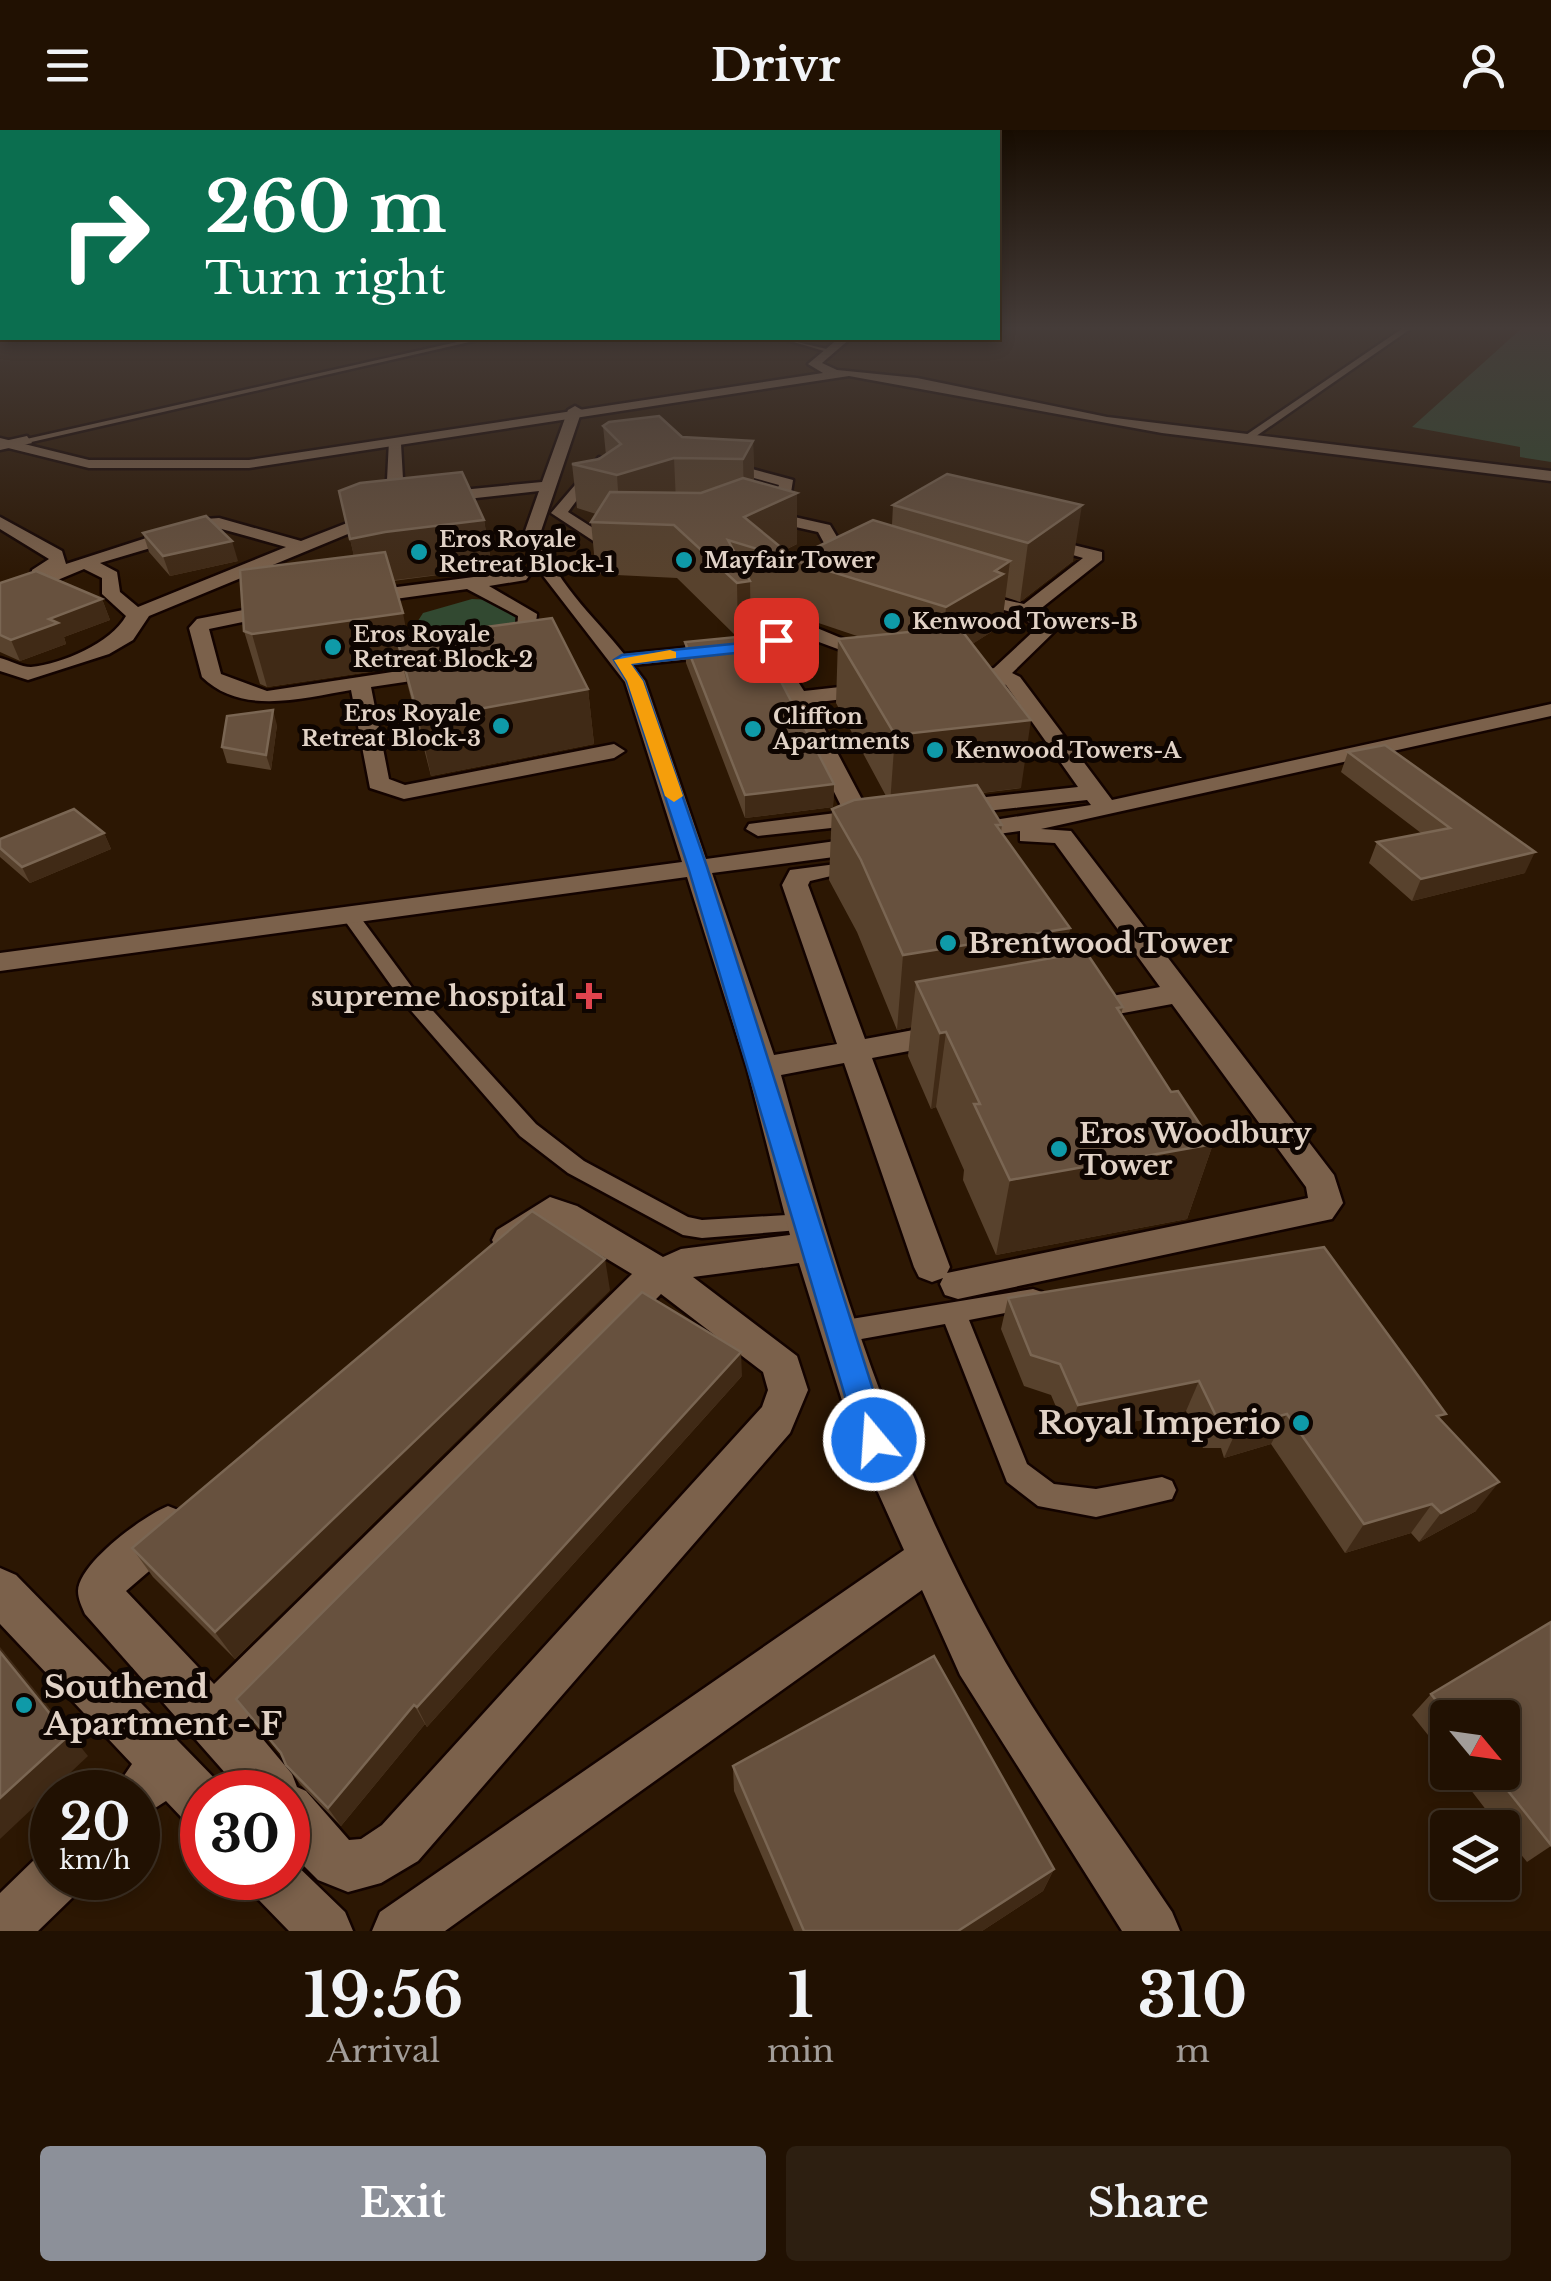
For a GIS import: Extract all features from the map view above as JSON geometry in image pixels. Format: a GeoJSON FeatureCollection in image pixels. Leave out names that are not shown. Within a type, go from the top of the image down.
{"type":"FeatureCollection","features":[{"type":"Feature","properties":{"kind":"street"},"geometry":{"type":"LineString","coordinates":[[2,441],[89,464],[190,467],[283,460],[584,412]]}},
{"type":"Feature","properties":{"kind":"street"},"geometry":{"type":"LineString","coordinates":[[2,441],[27,440],[77,454],[119,458],[252,457],[586,412]]}},
{"type":"Feature","properties":{"kind":"street"},"geometry":{"type":"LineString","coordinates":[[1063,412],[1551,473]]}},
{"type":"Feature","properties":{"kind":"street"},"geometry":{"type":"LineString","coordinates":[[1085,412],[1248,437]]}},
{"type":"Feature","properties":{"kind":"street"},"geometry":{"type":"LineString","coordinates":[[573,414],[557,492],[532,531],[552,543],[576,606],[635,681],[762,1068],[808,1235],[874,1440],[976,1658],[1153,1931]]}},
{"type":"Feature","properties":{"kind":"street"},"geometry":{"type":"LineString","coordinates":[[394,444],[395,480],[411,494]]}},
{"type":"Feature","properties":{"kind":"street"},"geometry":{"type":"LineString","coordinates":[[557,492],[584,478],[594,465],[618,450]]}},
{"type":"Feature","properties":{"kind":"street"},"geometry":{"type":"LineString","coordinates":[[706,460],[788,483],[782,500],[745,518],[824,529],[837,552]]}},
{"type":"Feature","properties":{"kind":"street"},"geometry":{"type":"LineString","coordinates":[[0,664],[15,673],[42,672],[118,643],[137,616],[310,555],[425,499],[602,491],[584,478]]}},
{"type":"Feature","properties":{"kind":"street"},"geometry":{"type":"LineString","coordinates":[[557,492],[561,516],[595,537]]}},
{"type":"Feature","properties":{"kind":"street"},"geometry":{"type":"LineString","coordinates":[[0,522],[59,560],[0,591]]}},
{"type":"Feature","properties":{"kind":"street"},"geometry":{"type":"LineString","coordinates":[[0,598],[85,562],[214,522],[310,555]]}},
{"type":"Feature","properties":{"kind":"street"},"geometry":{"type":"LineString","coordinates":[[552,543],[615,534]]}},
{"type":"Feature","properties":{"kind":"street"},"geometry":{"type":"LineString","coordinates":[[1020,535],[1096,556],[1025,612]]}},
{"type":"Feature","properties":{"kind":"street"},"geometry":{"type":"LineString","coordinates":[[85,562],[111,576],[111,594],[137,616]]}},
{"type":"Feature","properties":{"kind":"street"},"geometry":{"type":"LineString","coordinates":[[338,601],[520,576]]}},
{"type":"Feature","properties":{"kind":"street"},"geometry":{"type":"LineString","coordinates":[[470,583],[528,614],[576,606]]}},
{"type":"Feature","properties":{"kind":"street"},"geometry":{"type":"LineString","coordinates":[[942,587],[1042,619],[1046,633],[999,674]]}},
{"type":"Feature","properties":{"kind":"street"},"geometry":{"type":"LineString","coordinates":[[299,606],[204,623],[199,628],[212,676],[247,694],[266,697],[478,665],[508,655],[528,629],[528,614]]}},
{"type":"Feature","properties":{"kind":"street"},"geometry":{"type":"LineString","coordinates":[[622,660],[765,645],[800,627],[839,646],[895,662]]}},
{"type":"Feature","properties":{"kind":"street"},"geometry":{"type":"LineString","coordinates":[[765,645],[798,698],[859,818]]}},
{"type":"Feature","properties":{"kind":"street"},"geometry":{"type":"LineString","coordinates":[[951,679],[999,674],[1012,680],[1100,800]]}},
{"type":"Feature","properties":{"kind":"street"},"geometry":{"type":"LineString","coordinates":[[360,683],[378,783],[388,790],[404,792],[614,751]]}},
{"type":"Feature","properties":{"kind":"street"},"geometry":{"type":"LineString","coordinates":[[798,698],[893,687]]}},
{"type":"Feature","properties":{"kind":"street"},"geometry":{"type":"LineString","coordinates":[[0,962],[698,867],[896,849],[808,872],[795,880],[852,1050],[948,1288],[1234,1230],[1320,1208],[1326,1203],[1322,1184],[1176,994],[1062,836],[1051,833],[935,844],[1100,800],[1551,710]]}},
{"type":"Feature","properties":{"kind":"street"},"geometry":{"type":"LineString","coordinates":[[758,829],[908,812],[1100,800]]}},
{"type":"Feature","properties":{"kind":"street"},"geometry":{"type":"LineString","coordinates":[[1042,1017],[1176,994]]}},
{"type":"Feature","properties":{"kind":"street"},"geometry":{"type":"LineString","coordinates":[[762,1068],[985,1027]]}},
{"type":"Feature","properties":{"kind":"street"},"geometry":{"type":"LineString","coordinates":[[310,1836],[331,1862],[349,1869],[375,1863],[400,1844],[776,1420],[789,1392],[788,1372],[660,1274],[550,1211],[480,1266]]}},
{"type":"Feature","properties":{"kind":"street"},"geometry":{"type":"LineString","coordinates":[[213,1718],[660,1274],[681,1264],[808,1235]]}},
{"type":"Feature","properties":{"kind":"street"},"geometry":{"type":"LineString","coordinates":[[196,1504],[100,1588],[101,1598],[256,1770]]}},
{"type":"Feature","properties":{"kind":"street"},"geometry":{"type":"LineString","coordinates":[[399,1931],[930,1558]]}},
{"type":"Feature","properties":{"kind":"street"},"geometry":{"type":"LineString","coordinates":[[3,1599],[144,1770]]}},
{"type":"Feature","properties":{"kind":"street"},"geometry":{"type":"LineString","coordinates":[[0,1931],[32,1900]]}},
{"type":"Feature","properties":{"kind":"street"},"geometry":{"type":"LineString","coordinates":[[296,1900],[326,1931]]}},
{"type":"Feature","properties":{"kind":"lane"},"geometry":{"type":"LineString","coordinates":[[27,440],[152,412]]}},
{"type":"Feature","properties":{"kind":"lane"},"geometry":{"type":"LineString","coordinates":[[1248,437],[1285,412]]}},
{"type":"Feature","properties":{"kind":"lane"},"geometry":{"type":"LineString","coordinates":[[349,914],[407,994],[528,1130],[560,1156],[682,1226],[808,1235]]}},
{"type":"Feature","properties":{"kind":"lane"},"geometry":{"type":"LineString","coordinates":[[840,1332],[948,1288],[1066,1294]]}},
{"type":"Feature","properties":{"kind":"lane"},"geometry":{"type":"LineString","coordinates":[[948,1288],[1017,1474],[1048,1498],[1096,1503],[1162,1490]]}},
{"type":"Feature","properties":{"kind":"green space"},"geometry":{"type":"Polygon","coordinates":[[[1429,412],[1551,412],[1551,462],[1520,457],[1520,447],[1412,427],[1429,412]]]}},
{"type":"Feature","properties":{"kind":"green space"},"geometry":{"type":"Polygon","coordinates":[[[472,599],[493,600],[526,621],[432,649],[416,624],[423,613],[472,599]]]}},
{"type":"Feature","properties":{"kind":"building"},"geometry":{"type":"Polygon","coordinates":[[[659,416],[682,437],[753,441],[743,459],[674,458],[617,475],[572,464],[599,459],[621,444],[603,426],[609,422],[659,416]]]}},
{"type":"Feature","properties":{"kind":"building"},"geometry":{"type":"Polygon","coordinates":[[[462,472],[484,520],[350,539],[339,491],[360,483],[462,472]]]}},
{"type":"Feature","properties":{"kind":"building"},"geometry":{"type":"Polygon","coordinates":[[[947,474],[1082,505],[1028,543],[893,505],[947,474]]]}},
{"type":"Feature","properties":{"kind":"building"},"geometry":{"type":"Polygon","coordinates":[[[743,478],[797,493],[744,517],[794,558],[873,520],[1010,561],[995,571],[1003,574],[946,607],[728,540],[750,581],[737,583],[674,525],[591,522],[610,492],[701,493],[743,478]]]}},
{"type":"Feature","properties":{"kind":"building"},"geometry":{"type":"Polygon","coordinates":[[[206,516],[232,541],[163,556],[143,533],[206,516]]]}},
{"type":"Feature","properties":{"kind":"building"},"geometry":{"type":"Polygon","coordinates":[[[385,552],[403,613],[252,634],[244,631],[240,570],[385,552]]]}},
{"type":"Feature","properties":{"kind":"building"},"geometry":{"type":"Polygon","coordinates":[[[36,571],[102,599],[49,619],[58,623],[11,640],[0,635],[0,583],[36,571]]]}},
{"type":"Feature","properties":{"kind":"building"},"geometry":{"type":"Polygon","coordinates":[[[552,618],[588,689],[419,720],[397,639],[552,618]]]}},
{"type":"Feature","properties":{"kind":"building"},"geometry":{"type":"Polygon","coordinates":[[[959,627],[1031,720],[895,735],[838,639],[959,627]]]}},
{"type":"Feature","properties":{"kind":"building","name":"Cliffton Apartments"},"geometry":{"type":"Polygon","coordinates":[[[757,635],[834,784],[745,795],[685,642],[757,635]]]}},
{"type":"Feature","properties":{"kind":"building"},"geometry":{"type":"Polygon","coordinates":[[[273,710],[266,755],[222,747],[227,716],[273,710]]]}},
{"type":"Feature","properties":{"kind":"building"},"geometry":{"type":"Polygon","coordinates":[[[1385,745],[1535,852],[1421,879],[1377,842],[1450,828],[1348,752],[1385,745]]]}},
{"type":"Feature","properties":{"kind":"building"},"geometry":{"type":"Polygon","coordinates":[[[977,785],[1002,825],[996,825],[1070,928],[903,955],[861,860],[832,809],[854,800],[977,785]]]}},
{"type":"Feature","properties":{"kind":"building"},"geometry":{"type":"Polygon","coordinates":[[[74,809],[104,833],[22,867],[0,848],[0,839],[74,809]]]}},
{"type":"Feature","properties":{"kind":"building"},"geometry":{"type":"Polygon","coordinates":[[[1086,952],[1123,1007],[1117,1008],[1171,1092],[1178,1091],[1213,1144],[1010,1180],[946,1032],[940,1033],[916,982],[1086,952]]]}},
{"type":"Feature","properties":{"kind":"building"},"geometry":{"type":"Polygon","coordinates":[[[532,1211],[605,1259],[215,1632],[132,1548],[532,1211]]]}},
{"type":"Feature","properties":{"kind":"building","name":"Royal Imperio"},"geometry":{"type":"Polygon","coordinates":[[[1324,1247],[1446,1414],[1437,1416],[1499,1482],[1441,1513],[1432,1504],[1364,1524],[1287,1414],[1238,1427],[1235,1417],[1217,1418],[1199,1381],[1078,1405],[1060,1364],[1031,1355],[1008,1298],[1324,1247]]]}},
{"type":"Feature","properties":{"kind":"building"},"geometry":{"type":"Polygon","coordinates":[[[642,1292],[741,1352],[417,1707],[414,1705],[328,1808],[310,1790],[310,1770],[291,1770],[236,1699],[642,1292]]]}},
{"type":"Feature","properties":{"kind":"building"},"geometry":{"type":"Polygon","coordinates":[[[1551,1622],[1551,1845],[1507,1790],[1520,1790],[1520,1700],[1436,1700],[1431,1694],[1551,1622]]]}},
{"type":"Feature","properties":{"kind":"building"},"geometry":{"type":"Polygon","coordinates":[[[0,1652],[68,1736],[0,1798],[0,1652]]]}},
{"type":"Feature","properties":{"kind":"building"},"geometry":{"type":"Polygon","coordinates":[[[934,1656],[1054,1869],[958,1931],[804,1931],[733,1766],[934,1656]]]}},
{"type":"Feature","properties":{"kind":"slow traffic"},"geometry":{"type":"LineString","coordinates":[[670,655],[622,660],[635,681],[674,796]]}},
{"type":"Feature","properties":{"kind":"place","name":"Eros Royale Retreat Block-1"},"geometry":{"type":"Point","coordinates":[419,552]}},
{"type":"Feature","properties":{"kind":"place","name":"Mayfair Tower"},"geometry":{"type":"Point","coordinates":[684,560]}},
{"type":"Feature","properties":{"kind":"place","name":"Kenwood Towers-B"},"geometry":{"type":"Point","coordinates":[892,621]}},
{"type":"Feature","properties":{"kind":"place","name":"Eros Royale Retreat Block-2"},"geometry":{"type":"Point","coordinates":[333,647]}},
{"type":"Feature","properties":{"kind":"place","name":"Eros Royale Retreat Block-3"},"geometry":{"type":"Point","coordinates":[501,726]}},
{"type":"Feature","properties":{"kind":"place","name":"Cliffton Apartments"},"geometry":{"type":"Point","coordinates":[753,729]}},
{"type":"Feature","properties":{"kind":"place","name":"Kenwood Towers-A"},"geometry":{"type":"Point","coordinates":[935,750]}},
{"type":"Feature","properties":{"kind":"place","name":"Brentwood Tower"},"geometry":{"type":"Point","coordinates":[948,943]}},
{"type":"Feature","properties":{"kind":"place","name":"supreme hospital"},"geometry":{"type":"Point","coordinates":[589,996]}},
{"type":"Feature","properties":{"kind":"place","name":"Eros Woodbury Tower"},"geometry":{"type":"Point","coordinates":[1059,1149]}},
{"type":"Feature","properties":{"kind":"place","name":"Royal Imperio"},"geometry":{"type":"Point","coordinates":[1301,1423]}},
{"type":"Feature","properties":{"kind":"place","name":"Southend Apartment - F"},"geometry":{"type":"Point","coordinates":[24,1705]}},
{"type":"Feature","properties":{"kind":"route"},"geometry":{"type":"LineString","coordinates":[[776,640],[765,645],[622,660],[635,681],[698,867],[762,1068],[804,1223],[874,1440]]}}]}
